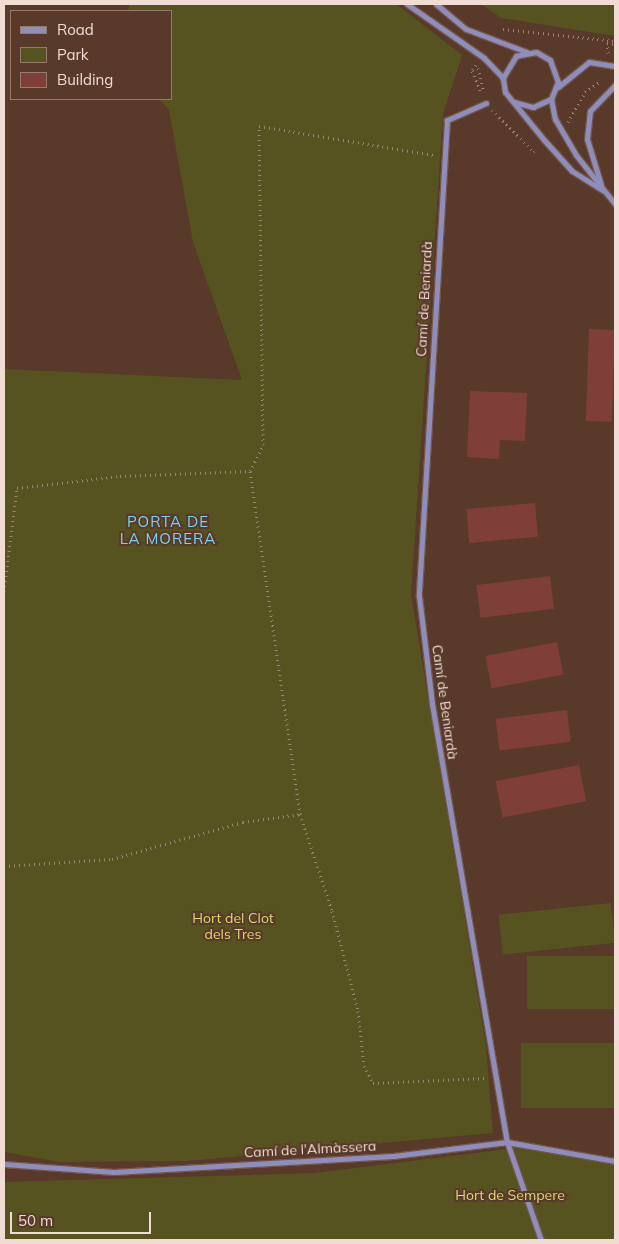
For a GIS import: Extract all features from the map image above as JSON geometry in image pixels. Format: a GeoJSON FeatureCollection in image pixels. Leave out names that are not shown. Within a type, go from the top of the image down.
{"type":"FeatureCollection","features":[{"type":"Feature","properties":{"kind":"street"},"geometry":{"type":"LineString","coordinates":[[407,4],[484,58],[503,78],[514,102],[572,170],[603,190]]}},
{"type":"Feature","properties":{"kind":"street"},"geometry":{"type":"LineString","coordinates":[[436,4],[466,29],[550,60],[558,74],[556,90]]}},
{"type":"Feature","properties":{"kind":"street"},"geometry":{"type":"LineString","coordinates":[[503,78],[516,56],[528,52]]}},
{"type":"Feature","properties":{"kind":"street"},"geometry":{"type":"LineString","coordinates":[[514,102],[533,107],[550,99],[573,71],[589,62],[615,66]]}},
{"type":"Feature","properties":{"kind":"street"},"geometry":{"type":"LineString","coordinates":[[603,190],[587,139],[590,111],[615,85]]}},
{"type":"Feature","properties":{"kind":"street"},"geometry":{"type":"LineString","coordinates":[[550,99],[572,148],[615,204]]}},
{"type":"Feature","properties":{"kind":"street","name":"Camí de Beniardà"},"geometry":{"type":"LineString","coordinates":[[486,103],[447,120],[443,156],[419,596],[432,704],[507,1142],[541,1240]]}},
{"type":"Feature","properties":{"kind":"street","name":"Camí de l'Almàssera"},"geometry":{"type":"LineString","coordinates":[[4,1164],[114,1172],[393,1156],[507,1142],[615,1161]]}},
{"type":"Feature","properties":{"kind":"path"},"geometry":{"type":"LineString","coordinates":[[607,43],[615,44]]}},
{"type":"Feature","properties":{"kind":"path"},"geometry":{"type":"LineString","coordinates":[[443,156],[259,126],[263,445],[250,471],[300,814],[332,910],[358,1011],[364,1066],[373,1083],[496,1077]]}},
{"type":"Feature","properties":{"kind":"path"},"geometry":{"type":"LineString","coordinates":[[4,591],[17,488],[120,476],[250,471]]}},
{"type":"Feature","properties":{"kind":"path"},"geometry":{"type":"LineString","coordinates":[[4,866],[112,859],[243,822],[300,814]]}},
{"type":"Feature","properties":{"kind":"green space","name":"Hort del Clot dels Tres"},"geometry":{"type":"Polygon","coordinates":[[[130,4],[396,4],[462,55],[443,114],[411,595],[486,1046],[493,1133],[187,1161],[59,1162],[4,1152],[4,369],[242,380],[193,242],[169,110],[160,100],[172,100],[172,10],[128,10],[130,4]]]}},
{"type":"Feature","properties":{"kind":"green space"},"geometry":{"type":"Polygon","coordinates":[[[481,4],[615,4],[615,36],[501,18],[481,4]]]}},
{"type":"Feature","properties":{"kind":"green space"},"geometry":{"type":"Polygon","coordinates":[[[611,903],[615,943],[503,955],[499,915],[611,903]]]}},
{"type":"Feature","properties":{"kind":"green space"},"geometry":{"type":"Polygon","coordinates":[[[527,956],[615,956],[615,1009],[527,1009],[527,956]]]}},
{"type":"Feature","properties":{"kind":"green space"},"geometry":{"type":"Polygon","coordinates":[[[521,1043],[615,1043],[615,1108],[521,1108],[521,1043]]]}},
{"type":"Feature","properties":{"kind":"green space","name":"Hort de Sempere"},"geometry":{"type":"Polygon","coordinates":[[[516,1148],[615,1164],[615,1240],[4,1240],[4,1182],[314,1173],[516,1148]]]}},
{"type":"Feature","properties":{"kind":"building"},"geometry":{"type":"Polygon","coordinates":[[[589,329],[615,330],[612,422],[586,421],[589,329]]]}},
{"type":"Feature","properties":{"kind":"building"},"geometry":{"type":"Polygon","coordinates":[[[470,391],[527,393],[525,441],[500,440],[499,459],[467,457],[470,391]]]}},
{"type":"Feature","properties":{"kind":"building"},"geometry":{"type":"Polygon","coordinates":[[[535,503],[538,537],[469,543],[466,509],[535,503]]]}},
{"type":"Feature","properties":{"kind":"building"},"geometry":{"type":"Polygon","coordinates":[[[550,576],[554,609],[481,618],[477,585],[550,576]]]}},
{"type":"Feature","properties":{"kind":"building"},"geometry":{"type":"Polygon","coordinates":[[[557,642],[563,674],[492,688],[485,656],[557,642]]]}},
{"type":"Feature","properties":{"kind":"building"},"geometry":{"type":"Polygon","coordinates":[[[567,710],[571,742],[499,751],[496,719],[567,710]]]}},
{"type":"Feature","properties":{"kind":"building"},"geometry":{"type":"Polygon","coordinates":[[[579,765],[586,801],[503,818],[496,781],[579,765]]]}},
{"type":"Feature","properties":{"kind":"district","name":"PORTA DE LA MORERA"},"geometry":{"type":"Point","coordinates":[168,530]}}]}
